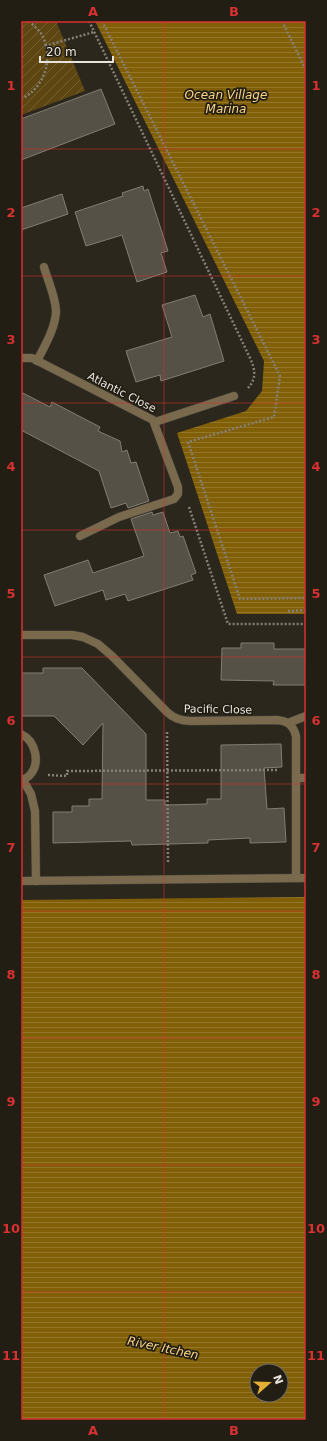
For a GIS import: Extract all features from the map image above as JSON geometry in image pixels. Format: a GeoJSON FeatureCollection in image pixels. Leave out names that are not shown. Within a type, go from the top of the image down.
{"type":"FeatureCollection","features":[{"type":"Feature","properties":{"kind":"street"},"geometry":{"type":"LineString","coordinates":[[37,361],[52,328],[56,313],[54,300],[44,267]]}},
{"type":"Feature","properties":{"kind":"street","name":"Atlantic Close"},"geometry":{"type":"LineString","coordinates":[[21,358],[32,358],[154,420],[178,487],[178,494]]}},
{"type":"Feature","properties":{"kind":"street"},"geometry":{"type":"LineString","coordinates":[[155,422],[234,396]]}},
{"type":"Feature","properties":{"kind":"street"},"geometry":{"type":"LineString","coordinates":[[80,536],[118,517],[174,498],[178,494]]}},
{"type":"Feature","properties":{"kind":"street","name":"Pacific Close"},"geometry":{"type":"LineString","coordinates":[[21,635],[72,635],[83,637],[98,644],[112,656],[167,712],[175,718],[185,721],[277,720],[288,723]]}},
{"type":"Feature","properties":{"kind":"street"},"geometry":{"type":"LineString","coordinates":[[296,878],[296,736],[294,728],[288,723],[306,716]]}},
{"type":"Feature","properties":{"kind":"street"},"geometry":{"type":"LineString","coordinates":[[21,734],[31,743],[36,758],[34,767],[24,779],[31,794],[35,811],[36,881]]}},
{"type":"Feature","properties":{"kind":"street"},"geometry":{"type":"LineString","coordinates":[[296,774],[306,778]]}},
{"type":"Feature","properties":{"kind":"street"},"geometry":{"type":"LineString","coordinates":[[21,881],[306,878]]}},
{"type":"Feature","properties":{"kind":"path"},"geometry":{"type":"LineString","coordinates":[[21,99],[28,96],[40,84],[46,69],[48,53],[42,34],[29,21]]}},
{"type":"Feature","properties":{"kind":"path"},"geometry":{"type":"LineString","coordinates":[[89,21],[250,358],[254,369],[254,378],[249,388],[234,396]]}},
{"type":"Feature","properties":{"kind":"path"},"geometry":{"type":"LineString","coordinates":[[102,21],[280,376],[274,417],[188,442],[240,599],[306,598]]}},
{"type":"Feature","properties":{"kind":"path"},"geometry":{"type":"LineString","coordinates":[[282,21],[306,70]]}},
{"type":"Feature","properties":{"kind":"path"},"geometry":{"type":"LineString","coordinates":[[46,46],[94,32]]}},
{"type":"Feature","properties":{"kind":"path"},"geometry":{"type":"LineString","coordinates":[[178,494],[185,495],[228,624],[306,624]]}},
{"type":"Feature","properties":{"kind":"path"},"geometry":{"type":"LineString","coordinates":[[288,611],[306,610]]}},
{"type":"Feature","properties":{"kind":"path"},"geometry":{"type":"LineString","coordinates":[[167,712],[168,879]]}},
{"type":"Feature","properties":{"kind":"path"},"geometry":{"type":"LineString","coordinates":[[24,779],[67,776],[67,771],[168,770],[296,774]]}},
{"type":"Feature","properties":{"kind":"shaded area"},"geometry":{"type":"Polygon","coordinates":[[[21,21],[56,21],[85,91],[21,115],[21,21]]]}},
{"type":"Feature","properties":{"kind":"water","name":"Ocean Village Marina"},"geometry":{"type":"Polygon","coordinates":[[[95,21],[306,21],[306,614],[237,614],[177,433],[246,411],[262,391],[264,361],[95,21]]]}},
{"type":"Feature","properties":{"kind":"water","name":"River Itchen"},"geometry":{"type":"Polygon","coordinates":[[[306,897],[306,1420],[21,1420],[21,900],[306,897]]]}},
{"type":"Feature","properties":{"kind":"building"},"geometry":{"type":"Polygon","coordinates":[[[101,89],[115,124],[21,160],[21,119],[101,89]]]}},
{"type":"Feature","properties":{"kind":"building"},"geometry":{"type":"Polygon","coordinates":[[[143,186],[144,191],[148,189],[168,251],[161,253],[167,272],[137,282],[122,235],[86,246],[75,212],[123,196],[122,193],[143,186]]]}},
{"type":"Feature","properties":{"kind":"building"},"geometry":{"type":"Polygon","coordinates":[[[62,194],[68,214],[21,230],[21,208],[62,194]]]}},
{"type":"Feature","properties":{"kind":"building"},"geometry":{"type":"Polygon","coordinates":[[[195,295],[203,317],[210,314],[224,361],[161,381],[160,375],[136,382],[126,351],[172,337],[162,305],[195,295]]]}},
{"type":"Feature","properties":{"kind":"building"},"geometry":{"type":"Polygon","coordinates":[[[21,392],[50,407],[52,402],[100,427],[98,431],[120,441],[122,452],[127,450],[131,463],[136,462],[149,501],[128,508],[126,503],[111,508],[99,471],[21,430],[21,392]]]}},
{"type":"Feature","properties":{"kind":"building"},"geometry":{"type":"Polygon","coordinates":[[[152,512],[153,515],[163,512],[170,533],[178,531],[180,537],[183,536],[196,573],[191,575],[193,580],[128,601],[125,594],[106,600],[103,590],[55,606],[44,575],[88,560],[93,573],[144,556],[131,519],[152,512]]]}},
{"type":"Feature","properties":{"kind":"building"},"geometry":{"type":"Polygon","coordinates":[[[241,643],[274,643],[274,649],[306,649],[306,685],[273,685],[274,681],[221,680],[222,648],[241,648],[241,643]]]}},
{"type":"Feature","properties":{"kind":"building"},"geometry":{"type":"Polygon","coordinates":[[[43,668],[82,668],[146,734],[146,800],[165,800],[165,805],[207,804],[207,799],[221,799],[221,745],[281,744],[282,767],[264,768],[267,809],[284,808],[286,842],[250,843],[250,838],[208,840],[208,843],[132,845],[131,841],[53,843],[53,812],[72,812],[72,806],[89,806],[89,799],[102,799],[103,723],[83,745],[54,716],[21,716],[21,673],[43,673],[43,668]]]}}]}
